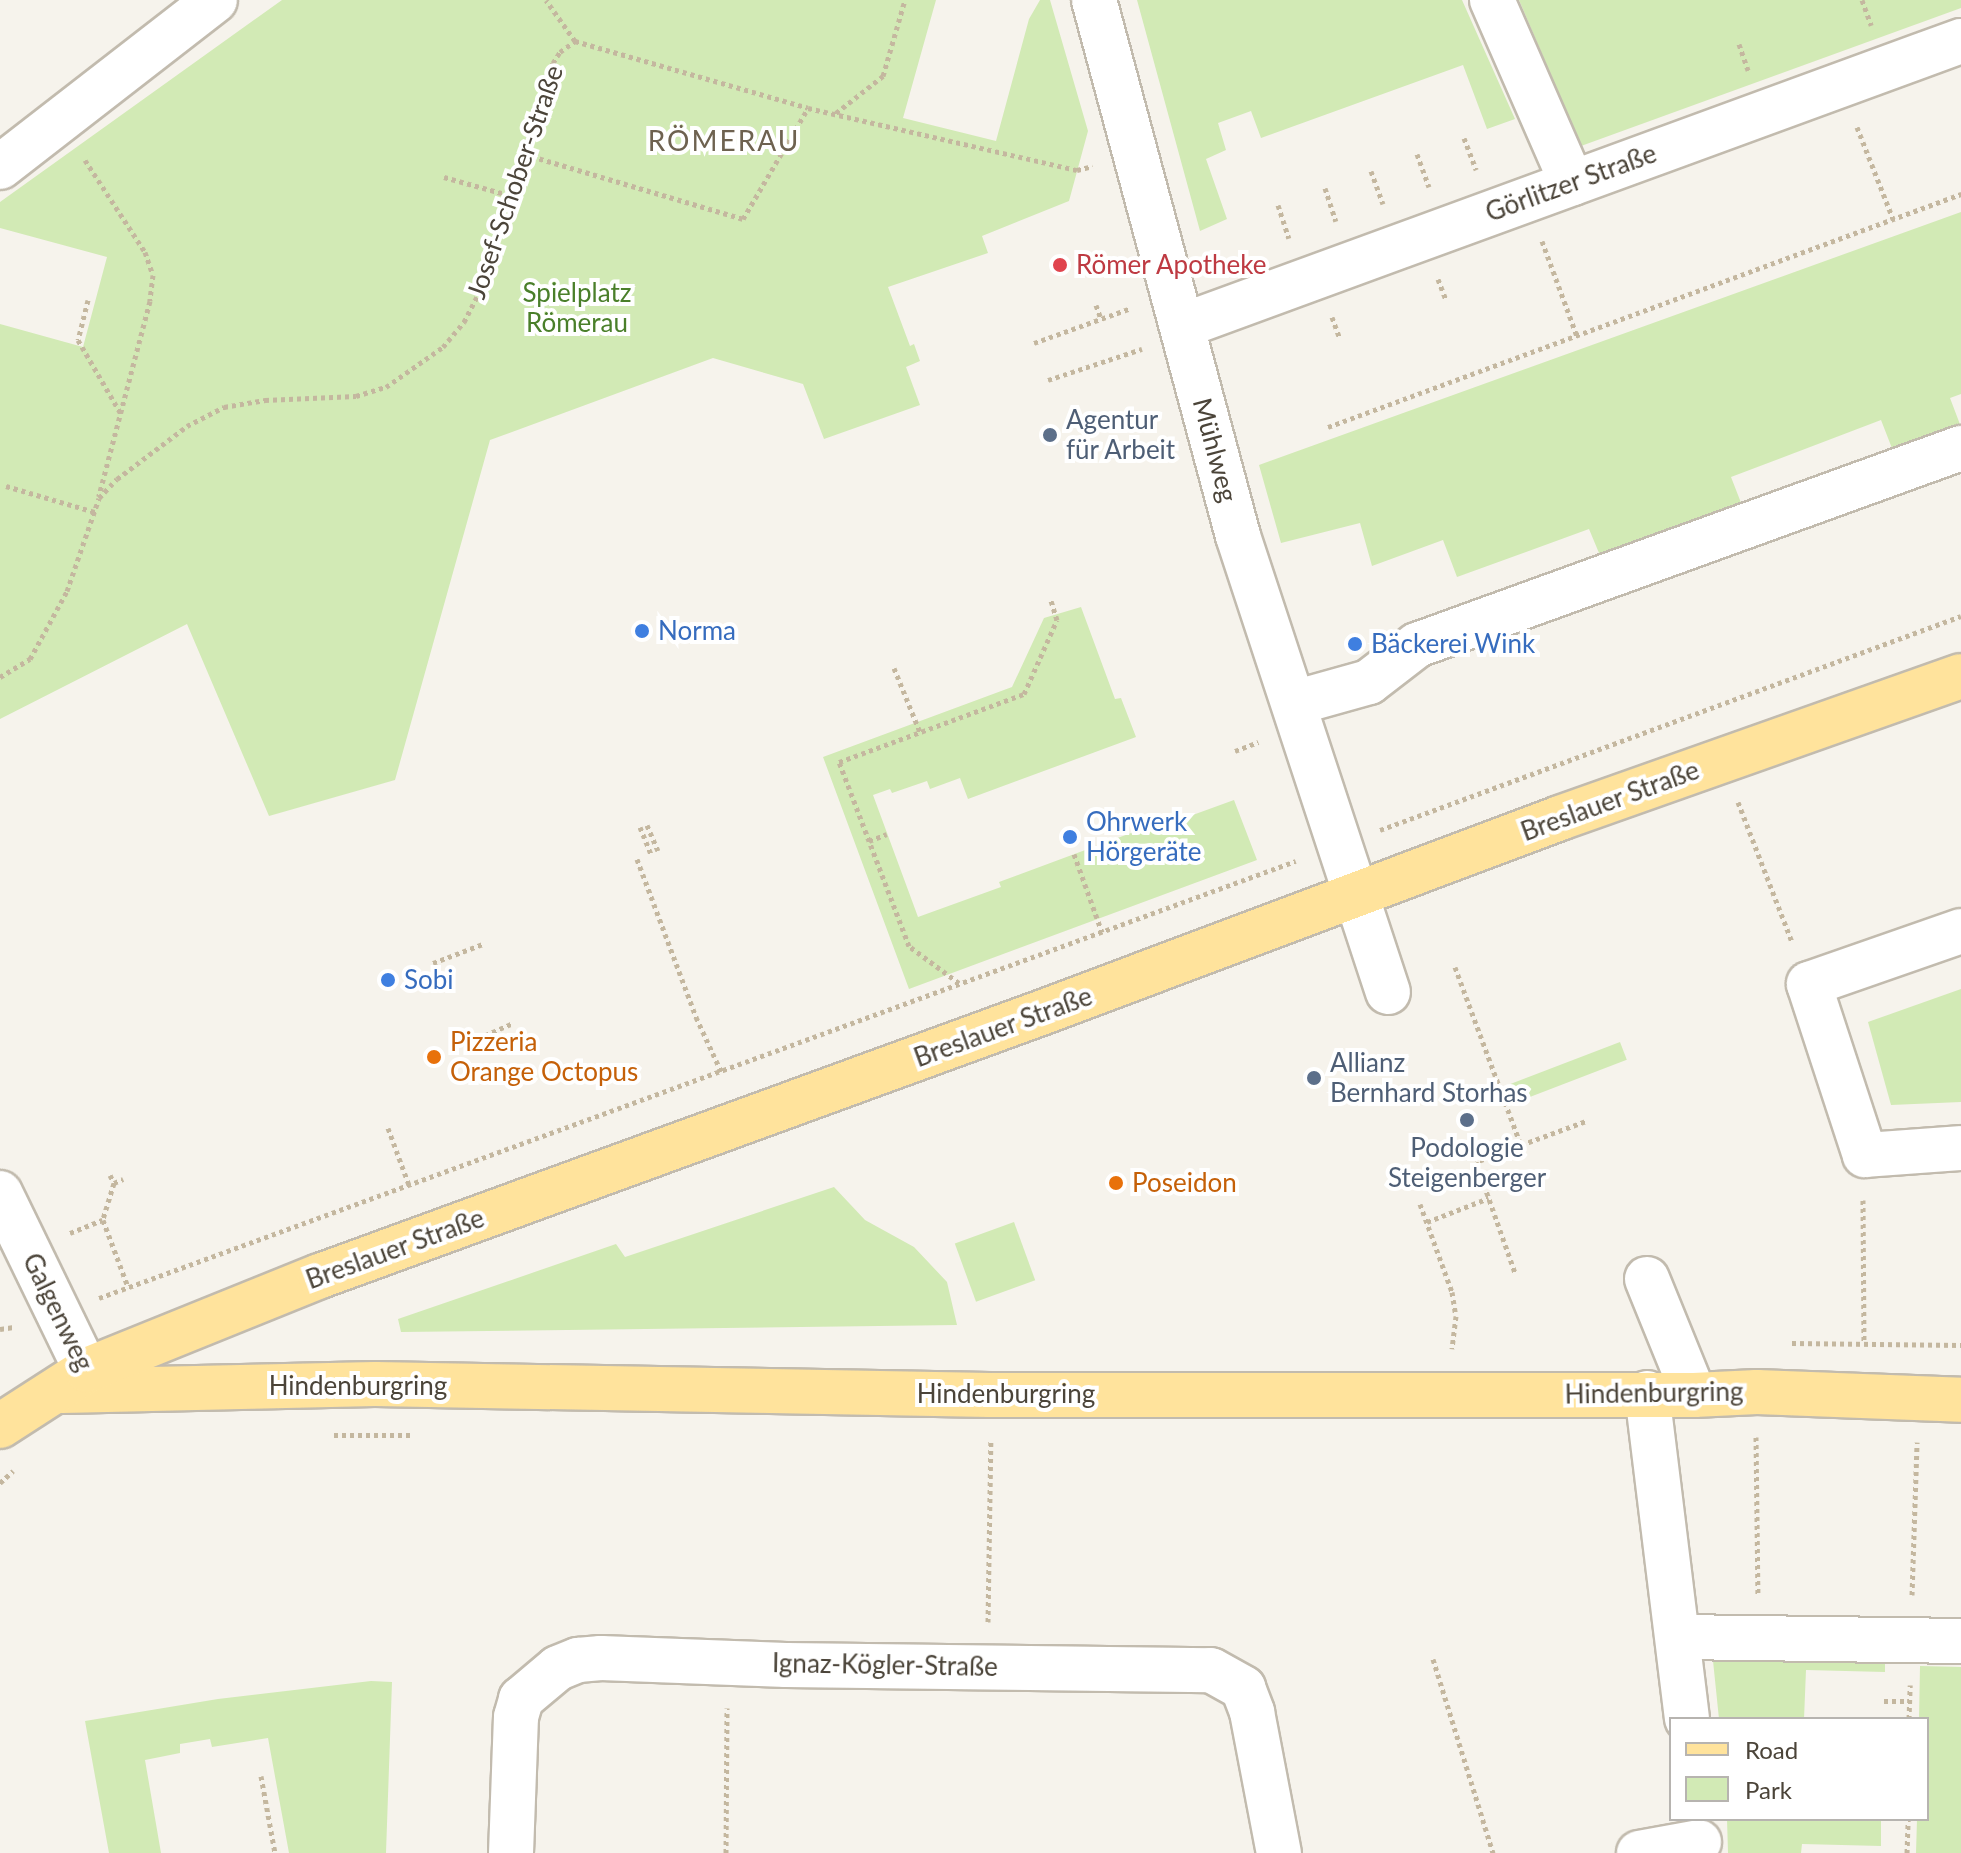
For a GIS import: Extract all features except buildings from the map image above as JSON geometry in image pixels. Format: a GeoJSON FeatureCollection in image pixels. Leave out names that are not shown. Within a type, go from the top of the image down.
{"type":"FeatureCollection","features":[{"type":"Feature","properties":{"kind":"main road","name":"Breslauer Straße"},"geometry":{"type":"LineString","coordinates":[[78,1383],[320,1276],[1355,894],[1961,676]]}},
{"type":"Feature","properties":{"kind":"main road","name":"Hindenburgring"},"geometry":{"type":"LineString","coordinates":[[0,1392],[78,1383],[375,1384],[990,1395],[1694,1395],[1757,1392],[1961,1400]]}},
{"type":"Feature","properties":{"kind":"main road"},"geometry":{"type":"LineString","coordinates":[[0,1426],[78,1383]]}},
{"type":"Feature","properties":{"kind":"street"},"geometry":{"type":"LineString","coordinates":[[0,167],[215,0]]}},
{"type":"Feature","properties":{"kind":"street","name":"Mühlweg"},"geometry":{"type":"LineString","coordinates":[[1094,0],[1238,536],[1388,992]]}},
{"type":"Feature","properties":{"kind":"street"},"geometry":{"type":"LineString","coordinates":[[1492,0],[1572,183]]}},
{"type":"Feature","properties":{"kind":"street","name":"Görlitzer Straße"},"geometry":{"type":"LineString","coordinates":[[1180,318],[1526,200],[1961,41]]}},
{"type":"Feature","properties":{"kind":"street"},"geometry":{"type":"LineString","coordinates":[[1294,703],[1369,682],[1417,645],[1961,448]]}},
{"type":"Feature","properties":{"kind":"street"},"geometry":{"type":"LineString","coordinates":[[1961,931],[1809,984],[1865,1155],[1961,1148]]}},
{"type":"Feature","properties":{"kind":"street","name":"Galgenweg"},"geometry":{"type":"LineString","coordinates":[[0,1193],[59,1314],[78,1383]]}},
{"type":"Feature","properties":{"kind":"street"},"geometry":{"type":"LineString","coordinates":[[1647,1279],[1694,1395]]}},
{"type":"Feature","properties":{"kind":"street"},"geometry":{"type":"LineString","coordinates":[[1647,1393],[1687,1717]]}},
{"type":"Feature","properties":{"kind":"street"},"geometry":{"type":"LineString","coordinates":[[1678,1637],[1961,1641]]}},
{"type":"Feature","properties":{"kind":"street","name":"Ignaz-Kögler-Straße"},"geometry":{"type":"LineString","coordinates":[[511,1853],[516,1717],[521,1699],[538,1682],[578,1660],[1211,1670],[1243,1688],[1252,1712],[1279,1853]]}},
{"type":"Feature","properties":{"kind":"street"},"geometry":{"type":"LineString","coordinates":[[1639,1853],[1698,1838]]}},
{"type":"Feature","properties":{"kind":"path","name":"Josef-Schober-Straße"},"geometry":{"type":"LineString","coordinates":[[99,498],[117,479],[187,426],[224,407],[265,400],[356,396],[386,387],[417,368],[464,322],[478,295],[553,63],[560,52],[575,41],[546,0]]}},
{"type":"Feature","properties":{"kind":"path"},"geometry":{"type":"LineString","coordinates":[[835,113],[883,76],[905,0]]}},
{"type":"Feature","properties":{"kind":"path"},"geometry":{"type":"LineString","coordinates":[[575,41],[808,108],[1077,170],[1136,155]]}},
{"type":"Feature","properties":{"kind":"path"},"geometry":{"type":"LineString","coordinates":[[1841,85],[1893,219]]}},
{"type":"Feature","properties":{"kind":"path"},"geometry":{"type":"LineString","coordinates":[[524,154],[743,219],[808,108]]}},
{"type":"Feature","properties":{"kind":"path"},"geometry":{"type":"LineString","coordinates":[[0,677],[30,659],[67,591],[99,498],[150,301],[153,275],[145,252],[60,123]]}},
{"type":"Feature","properties":{"kind":"path"},"geometry":{"type":"LineString","coordinates":[[946,139],[948,129]]}},
{"type":"Feature","properties":{"kind":"path"},"geometry":{"type":"LineString","coordinates":[[444,177],[512,196]]}},
{"type":"Feature","properties":{"kind":"path"},"geometry":{"type":"LineString","coordinates":[[1328,427],[1961,194]]}},
{"type":"Feature","properties":{"kind":"path"},"geometry":{"type":"LineString","coordinates":[[1526,200],[1577,336]]}},
{"type":"Feature","properties":{"kind":"path"},"geometry":{"type":"LineString","coordinates":[[88,300],[78,340],[121,415]]}},
{"type":"Feature","properties":{"kind":"path"},"geometry":{"type":"LineString","coordinates":[[1096,305],[1101,319]]}},
{"type":"Feature","properties":{"kind":"path"},"geometry":{"type":"LineString","coordinates":[[1034,343],[1101,319],[1180,318]]}},
{"type":"Feature","properties":{"kind":"path"},"geometry":{"type":"LineString","coordinates":[[1048,380],[1180,318]]}},
{"type":"Feature","properties":{"kind":"path"},"geometry":{"type":"LineString","coordinates":[[6,486],[95,512]]}},
{"type":"Feature","properties":{"kind":"path"},"geometry":{"type":"LineString","coordinates":[[960,983],[909,946],[839,762],[1024,694],[1057,620],[1051,600]]}},
{"type":"Feature","properties":{"kind":"path"},"geometry":{"type":"LineString","coordinates":[[59,1314],[1961,616]]}},
{"type":"Feature","properties":{"kind":"path"},"geometry":{"type":"LineString","coordinates":[[894,668],[920,732]]}},
{"type":"Feature","properties":{"kind":"path"},"geometry":{"type":"LineString","coordinates":[[1738,801],[1809,984]]}},
{"type":"Feature","properties":{"kind":"path"},"geometry":{"type":"LineString","coordinates":[[647,825],[658,851]]}},
{"type":"Feature","properties":{"kind":"path"},"geometry":{"type":"LineString","coordinates":[[640,827],[651,854]]}},
{"type":"Feature","properties":{"kind":"path"},"geometry":{"type":"LineString","coordinates":[[869,841],[887,834]]}},
{"type":"Feature","properties":{"kind":"path"},"geometry":{"type":"LineString","coordinates":[[1074,854],[1102,932]]}},
{"type":"Feature","properties":{"kind":"path"},"geometry":{"type":"LineString","coordinates":[[637,859],[696,1017],[721,1071]]}},
{"type":"Feature","properties":{"kind":"path"},"geometry":{"type":"LineString","coordinates":[[433,963],[483,944]]}},
{"type":"Feature","properties":{"kind":"path"},"geometry":{"type":"LineString","coordinates":[[1455,967],[1521,1145]]}},
{"type":"Feature","properties":{"kind":"path"},"geometry":{"type":"LineString","coordinates":[[463,1045],[513,1023]]}},
{"type":"Feature","properties":{"kind":"path"},"geometry":{"type":"LineString","coordinates":[[1515,1273],[1476,1162],[1586,1121]]}},
{"type":"Feature","properties":{"kind":"path"},"geometry":{"type":"LineString","coordinates":[[388,1128],[409,1185]]}},
{"type":"Feature","properties":{"kind":"path"},"geometry":{"type":"LineString","coordinates":[[1864,1343],[1865,1155]]}},
{"type":"Feature","properties":{"kind":"path"},"geometry":{"type":"LineString","coordinates":[[110,1175],[114,1183],[103,1220],[128,1287]]}},
{"type":"Feature","properties":{"kind":"path"},"geometry":{"type":"LineString","coordinates":[[114,1183],[123,1179]]}},
{"type":"Feature","properties":{"kind":"path"},"geometry":{"type":"LineString","coordinates":[[1426,1222],[1489,1198]]}},
{"type":"Feature","properties":{"kind":"path"},"geometry":{"type":"LineString","coordinates":[[1420,1204],[1452,1292],[1456,1316],[1452,1349]]}},
{"type":"Feature","properties":{"kind":"path"},"geometry":{"type":"LineString","coordinates":[[1757,1392],[1758,1637]]}},
{"type":"Feature","properties":{"kind":"path"},"geometry":{"type":"LineString","coordinates":[[988,1666],[990,1395]]}},
{"type":"Feature","properties":{"kind":"path"},"geometry":{"type":"LineString","coordinates":[[325,1434],[341,1435]]}},
{"type":"Feature","properties":{"kind":"path"},"geometry":{"type":"LineString","coordinates":[[1909,1717],[1917,1437]]}},
{"type":"Feature","properties":{"kind":"path"},"geometry":{"type":"LineString","coordinates":[[0,1483],[20,1464]]}},
{"type":"Feature","properties":{"kind":"path"},"geometry":{"type":"LineString","coordinates":[[1433,1659],[1493,1853]]}},
{"type":"Feature","properties":{"kind":"path"},"geometry":{"type":"LineString","coordinates":[[726,1853],[727,1663]]}},
{"type":"Feature","properties":{"kind":"path"},"geometry":{"type":"LineString","coordinates":[[1884,1701],[1909,1701]]}},
{"type":"Feature","properties":{"kind":"path"},"geometry":{"type":"LineString","coordinates":[[261,1776],[275,1853]]}},
{"type":"Feature","properties":{"kind":"path"},"geometry":{"type":"LineString","coordinates":[[1907,1853],[1908,1821]]}},
{"type":"Feature","properties":{"kind":"green space","name":"Spielplatz Römerau"},"geometry":{"type":"Polygon","coordinates":[[[282,0],[936,0],[903,118],[996,141],[1029,19],[1040,0],[1050,0],[1088,131],[1069,201],[982,236],[988,253],[888,287],[910,346],[914,344],[920,361],[906,367],[920,405],[824,439],[803,384],[713,358],[490,440],[395,780],[269,816],[187,624],[0,719],[0,324],[83,347],[107,257],[0,228],[0,202],[282,0]]]}},
{"type":"Feature","properties":{"kind":"green space"},"geometry":{"type":"Polygon","coordinates":[[[1137,0],[1462,0],[1515,119],[1487,129],[1463,65],[1261,138],[1251,111],[1218,123],[1226,150],[1206,159],[1227,219],[1200,231],[1137,0]]]}},
{"type":"Feature","properties":{"kind":"green space"},"geometry":{"type":"Polygon","coordinates":[[[1519,0],[1961,0],[1961,8],[1581,146],[1519,0]]]}},
{"type":"Feature","properties":{"kind":"green space"},"geometry":{"type":"Polygon","coordinates":[[[1961,212],[1961,394],[1950,398],[1961,427],[1895,456],[1881,420],[1731,477],[1745,513],[1604,565],[1589,529],[1457,577],[1443,540],[1372,566],[1360,523],[1281,543],[1259,465],[1961,212]]]}},
{"type":"Feature","properties":{"kind":"green space"},"geometry":{"type":"Polygon","coordinates":[[[1081,607],[1115,699],[1121,698],[1136,737],[968,799],[960,778],[930,789],[927,781],[892,793],[890,789],[873,795],[918,917],[1001,887],[999,882],[1166,820],[1168,824],[1234,800],[1257,860],[909,989],[823,757],[1012,687],[1044,618],[1081,607]]]}},
{"type":"Feature","properties":{"kind":"green space"},"geometry":{"type":"Polygon","coordinates":[[[1961,989],[1961,1102],[1891,1105],[1868,1022],[1961,989]]]}},
{"type":"Feature","properties":{"kind":"green space"},"geometry":{"type":"Polygon","coordinates":[[[1620,1042],[1627,1060],[1512,1104],[1505,1086],[1620,1042]]]}},
{"type":"Feature","properties":{"kind":"green space"},"geometry":{"type":"Polygon","coordinates":[[[834,1187],[865,1220],[914,1247],[947,1282],[957,1325],[401,1332],[398,1319],[616,1244],[625,1257],[834,1187]]]}},
{"type":"Feature","properties":{"kind":"green space"},"geometry":{"type":"Polygon","coordinates":[[[1014,1222],[1035,1280],[976,1302],[955,1244],[1014,1222]]]}},
{"type":"Feature","properties":{"kind":"green space"},"geometry":{"type":"Polygon","coordinates":[[[1712,1651],[1885,1655],[1885,1672],[1806,1670],[1804,1717],[1719,1717],[1712,1651]]]}},
{"type":"Feature","properties":{"kind":"green space"},"geometry":{"type":"Polygon","coordinates":[[[1920,1666],[1961,1667],[1961,1853],[1916,1853],[1917,1821],[1929,1821],[1929,1717],[1919,1717],[1920,1666]]]}},
{"type":"Feature","properties":{"kind":"green space"},"geometry":{"type":"Polygon","coordinates":[[[371,1681],[392,1682],[386,1853],[289,1853],[268,1738],[212,1747],[210,1739],[180,1744],[180,1753],[145,1760],[161,1853],[109,1853],[85,1721],[218,1699],[371,1681]]]}},
{"type":"Feature","properties":{"kind":"green space"},"geometry":{"type":"Polygon","coordinates":[[[1727,1821],[1881,1821],[1881,1846],[1802,1844],[1801,1853],[1728,1853],[1727,1821]]]}},
{"type":"Feature","properties":{"kind":"place","name":"Römer Apotheke"},"geometry":{"type":"Point","coordinates":[1060,265]}},
{"type":"Feature","properties":{"kind":"place","name":"Agentur für Arbeit"},"geometry":{"type":"Point","coordinates":[1050,435]}},
{"type":"Feature","properties":{"kind":"place","name":"Norma"},"geometry":{"type":"Point","coordinates":[642,631]}},
{"type":"Feature","properties":{"kind":"place","name":"Bäckerei Wink"},"geometry":{"type":"Point","coordinates":[1355,644]}},
{"type":"Feature","properties":{"kind":"place","name":"Ohrwerk Hörgeräte"},"geometry":{"type":"Point","coordinates":[1070,837]}},
{"type":"Feature","properties":{"kind":"place","name":"Sobi"},"geometry":{"type":"Point","coordinates":[388,980]}},
{"type":"Feature","properties":{"kind":"place","name":"Pizzeria Orange Octopus"},"geometry":{"type":"Point","coordinates":[434,1057]}},
{"type":"Feature","properties":{"kind":"place","name":"Allianz Bernhard Storhas"},"geometry":{"type":"Point","coordinates":[1314,1078]}},
{"type":"Feature","properties":{"kind":"place","name":"Podologie Steigenberger"},"geometry":{"type":"Point","coordinates":[1467,1120]}},
{"type":"Feature","properties":{"kind":"place","name":"Poseidon"},"geometry":{"type":"Point","coordinates":[1116,1183]}},
{"type":"Feature","properties":{"kind":"district","name":"RÖMERAU"},"geometry":{"type":"Point","coordinates":[724,140]}}]}
